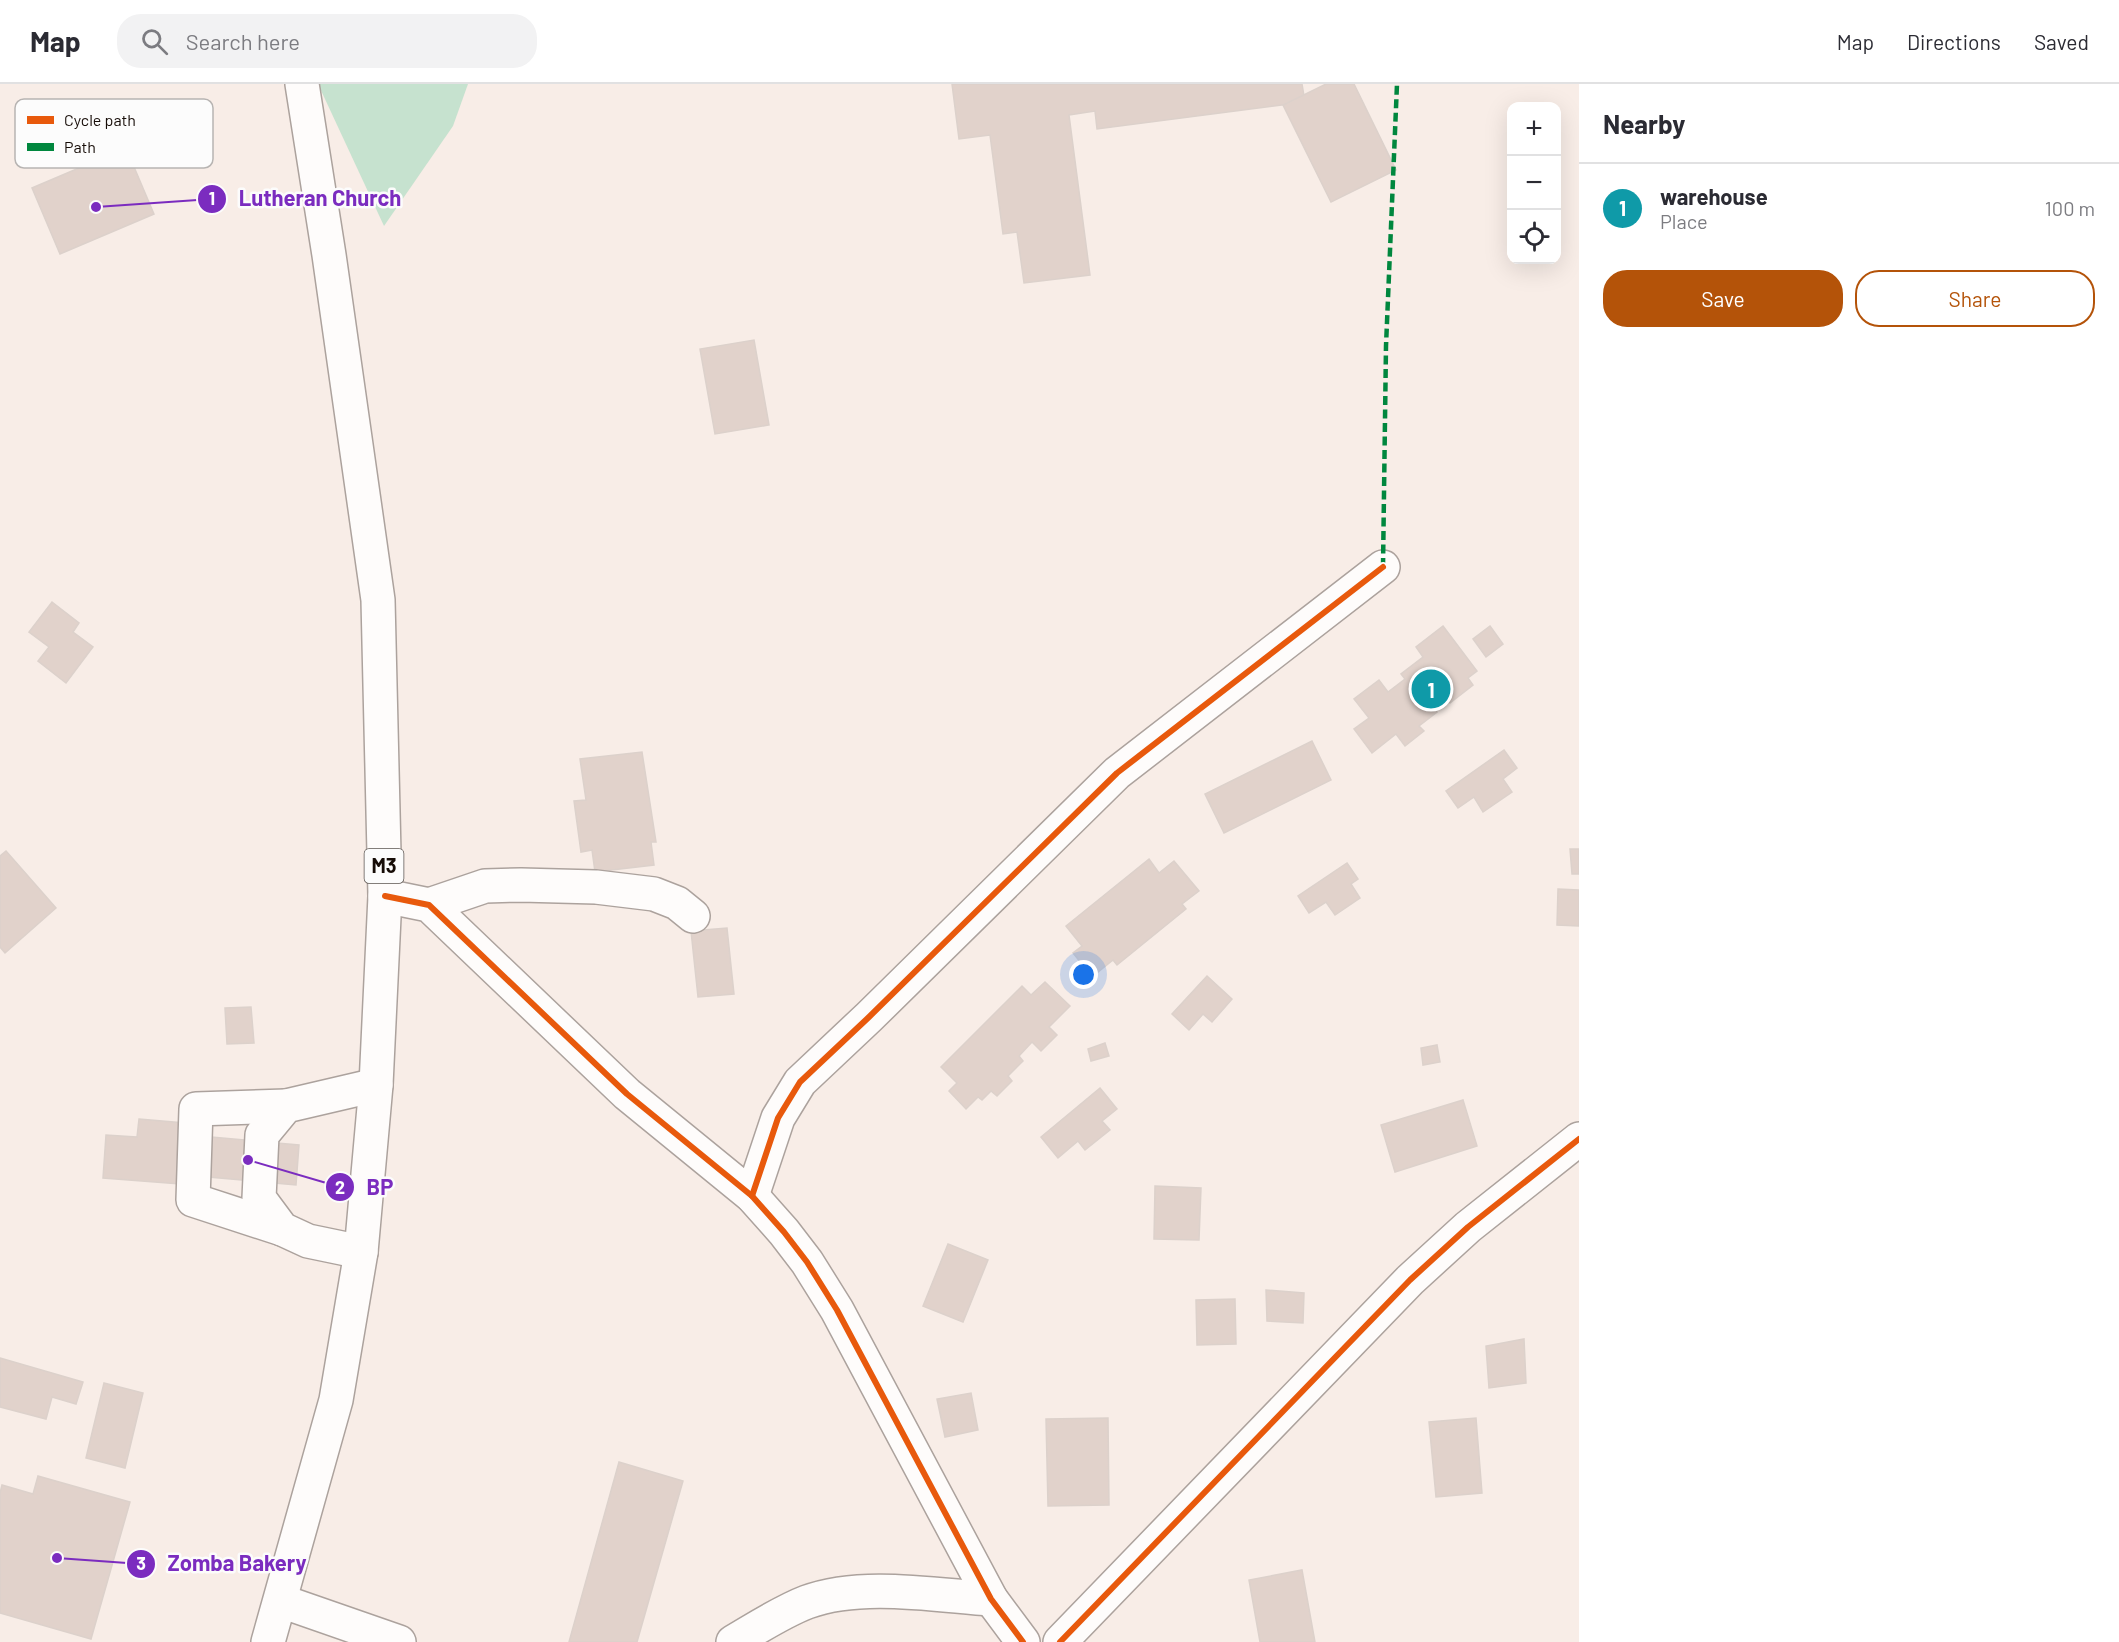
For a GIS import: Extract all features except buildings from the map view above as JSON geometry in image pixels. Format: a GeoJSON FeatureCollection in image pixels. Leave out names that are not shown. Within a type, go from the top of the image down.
{"type":"FeatureCollection","features":[{"type":"Feature","properties":{"kind":"main road","name":"M3"},"geometry":{"type":"LineString","coordinates":[[268,1642],[336,1400],[361,1252],[376,1085],[385,896],[378,600],[331,267],[302,84]]}},
{"type":"Feature","properties":{"kind":"main road"},"geometry":{"type":"LineString","coordinates":[[752,1196],[778,1118],[800,1082],[1118,773],[1383,567]]}},
{"type":"Feature","properties":{"kind":"main road"},"geometry":{"type":"LineString","coordinates":[[385,896],[429,905],[485,886],[596,887],[654,894],[677,903],[693,916]]}},
{"type":"Feature","properties":{"kind":"main road"},"geometry":{"type":"LineString","coordinates":[[429,905],[627,1094],[752,1196],[784,1232],[807,1262],[837,1310],[991,1599],[1023,1642]]}},
{"type":"Feature","properties":{"kind":"main road"},"geometry":{"type":"LineString","coordinates":[[361,1252],[308,1241],[282,1229],[193,1200],[196,1109],[286,1106],[376,1085]]}},
{"type":"Feature","properties":{"kind":"main road"},"geometry":{"type":"LineString","coordinates":[[282,1229],[259,1198],[262,1135],[286,1106]]}},
{"type":"Feature","properties":{"kind":"main road"},"geometry":{"type":"LineString","coordinates":[[1060,1642],[1417,1273],[1468,1227],[1579,1139]]}},
{"type":"Feature","properties":{"kind":"main road"},"geometry":{"type":"LineString","coordinates":[[734,1642],[787,1611],[809,1601],[841,1593],[872,1591],[991,1599]]}},
{"type":"Feature","properties":{"kind":"main road"},"geometry":{"type":"LineString","coordinates":[[281,1601],[399,1642]]}},
{"type":"Feature","properties":{"kind":"green space"},"geometry":{"type":"Polygon","coordinates":[[[318,84],[468,84],[453,126],[384,226],[318,84]]]}},
{"type":"Feature","properties":{"kind":"marked path"},"geometry":{"type":"LineString","coordinates":[[1383,567],[1386,346],[1397,84]]}},
{"type":"Feature","properties":{"kind":"cycle path"},"geometry":{"type":"LineString","coordinates":[[752,1196],[778,1118],[800,1082],[1117,773],[1383,567]]}},
{"type":"Feature","properties":{"kind":"cycle path"},"geometry":{"type":"LineString","coordinates":[[385,896],[429,905],[627,1094],[752,1196],[784,1232],[807,1262],[837,1310],[991,1599],[1023,1642]]}},
{"type":"Feature","properties":{"kind":"cycle path"},"geometry":{"type":"LineString","coordinates":[[1060,1642],[1410,1280],[1468,1227],[1579,1139]]}},
{"type":"Feature","properties":{"kind":"place","name":"Lutheran Church"},"geometry":{"type":"Point","coordinates":[96,207]}},
{"type":"Feature","properties":{"kind":"place","name":"warehouse"},"geometry":{"type":"Point","coordinates":[1431,689]}},
{"type":"Feature","properties":{"kind":"place","name":"BP"},"geometry":{"type":"Point","coordinates":[248,1160]}},
{"type":"Feature","properties":{"kind":"place","name":"Zomba Bakery"},"geometry":{"type":"Point","coordinates":[57,1558]}}]}
